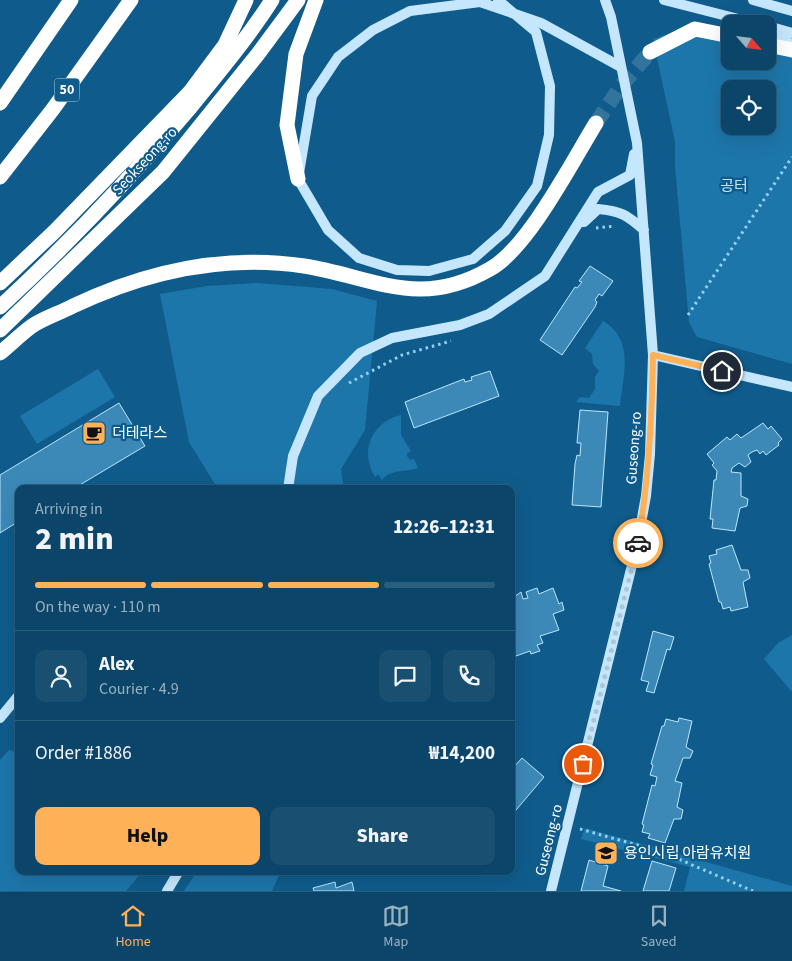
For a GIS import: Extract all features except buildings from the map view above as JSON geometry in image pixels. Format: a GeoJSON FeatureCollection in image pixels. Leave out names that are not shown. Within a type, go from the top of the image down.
{"type":"FeatureCollection","features":[{"type":"Feature","properties":{"kind":"highway"},"geometry":{"type":"LineString","coordinates":[[0,103],[71,0]]}},
{"type":"Feature","properties":{"kind":"highway","name":"50"},"geometry":{"type":"LineString","coordinates":[[0,177],[53,109],[131,0]]}},
{"type":"Feature","properties":{"kind":"highway"},"geometry":{"type":"LineString","coordinates":[[0,283],[54,232],[190,92],[225,45],[246,0]]}},
{"type":"Feature","properties":{"kind":"highway","name":"Seokseong-ro"},"geometry":{"type":"LineString","coordinates":[[0,307],[47,263],[150,155],[246,41],[272,0]]}},
{"type":"Feature","properties":{"kind":"highway","name":"Seokseong-ro"},"geometry":{"type":"LineString","coordinates":[[0,330],[163,172],[258,54],[298,0]]}},
{"type":"Feature","properties":{"kind":"highway"},"geometry":{"type":"LineString","coordinates":[[298,179],[288,125],[296,54],[316,0]]}},
{"type":"Feature","properties":{"kind":"highway"},"geometry":{"type":"LineString","coordinates":[[650,52],[694,29],[721,34]]}},
{"type":"Feature","properties":{"kind":"highway"},"geometry":{"type":"LineString","coordinates":[[776,47],[792,50]]}},
{"type":"Feature","properties":{"kind":"highway"},"geometry":{"type":"LineString","coordinates":[[0,353],[33,325],[87,299],[139,279],[193,266],[250,261],[304,266],[407,290],[454,286],[492,269],[525,237],[596,123]]}},
{"type":"Feature","properties":{"kind":"street"},"geometry":{"type":"LineString","coordinates":[[498,0],[536,32],[550,86],[549,135],[538,186],[505,231],[473,258],[428,271],[397,270],[359,258],[328,230],[298,179],[312,96],[338,57],[374,30],[410,11],[480,2],[541,23],[621,67]]}},
{"type":"Feature","properties":{"kind":"street","name":"Guseong-ro"},"geometry":{"type":"LineString","coordinates":[[552,891],[639,537],[646,496],[650,446],[653,355],[636,143],[605,0]]}},
{"type":"Feature","properties":{"kind":"street"},"geometry":{"type":"LineString","coordinates":[[664,0],[725,15]]}},
{"type":"Feature","properties":{"kind":"street"},"geometry":{"type":"LineString","coordinates":[[755,0],[792,4]]}},
{"type":"Feature","properties":{"kind":"street"},"geometry":{"type":"LineString","coordinates":[[755,0],[792,10]]}},
{"type":"Feature","properties":{"kind":"street"},"geometry":{"type":"LineString","coordinates":[[776,28],[792,33]]}},
{"type":"Feature","properties":{"kind":"street"},"geometry":{"type":"LineString","coordinates":[[776,37],[792,44]]}},
{"type":"Feature","properties":{"kind":"street"},"geometry":{"type":"LineString","coordinates":[[289,485],[293,456],[318,396],[360,353],[392,338],[460,325],[488,314],[545,276],[598,192],[630,175],[636,143]]}},
{"type":"Feature","properties":{"kind":"street"},"geometry":{"type":"LineString","coordinates":[[575,231],[598,209],[626,214],[644,230]]}},
{"type":"Feature","properties":{"kind":"street"},"geometry":{"type":"LineString","coordinates":[[653,355],[792,386]]}},
{"type":"Feature","properties":{"kind":"street"},"geometry":{"type":"LineString","coordinates":[[0,718],[15,700]]}},
{"type":"Feature","properties":{"kind":"street"},"geometry":{"type":"LineString","coordinates":[[167,891],[177,875]]}},
{"type":"Feature","properties":{"kind":"path"},"geometry":{"type":"LineString","coordinates":[[688,315],[792,157]]}},
{"type":"Feature","properties":{"kind":"path"},"geometry":{"type":"LineString","coordinates":[[568,826],[662,852],[753,891]]}},
{"type":"Feature","properties":{"kind":"green space","name":"공터"},"geometry":{"type":"Polygon","coordinates":[[[679,30],[721,37],[721,70],[776,70],[776,50],[792,55],[792,364],[697,337],[689,322],[675,166],[675,142],[653,39],[679,30]]]}},
{"type":"Feature","properties":{"kind":"green space"},"geometry":{"type":"Polygon","coordinates":[[[258,283],[332,289],[377,301],[365,430],[341,469],[343,485],[216,485],[189,442],[160,294],[207,286],[258,283]]]}},
{"type":"Feature","properties":{"kind":"green space"},"geometry":{"type":"Polygon","coordinates":[[[603,321],[620,338],[623,348],[625,359],[620,406],[576,402],[580,397],[589,398],[595,389],[595,377],[599,371],[593,364],[592,354],[585,348],[603,321]]]}},
{"type":"Feature","properties":{"kind":"green space"},"geometry":{"type":"Polygon","coordinates":[[[98,369],[115,397],[37,444],[20,416],[98,369]]]}},
{"type":"Feature","properties":{"kind":"green space"},"geometry":{"type":"Polygon","coordinates":[[[401,415],[401,435],[411,451],[407,453],[407,456],[410,460],[414,459],[418,468],[394,472],[382,480],[378,474],[375,477],[370,467],[368,457],[371,439],[382,424],[401,415]]]}},
{"type":"Feature","properties":{"kind":"green space"},"geometry":{"type":"Polygon","coordinates":[[[792,635],[791,691],[764,659],[778,643],[792,635]]]}},
{"type":"Feature","properties":{"kind":"green space"},"geometry":{"type":"Polygon","coordinates":[[[9,750],[15,752],[15,875],[140,875],[126,891],[0,891],[0,760],[9,750]]]}},
{"type":"Feature","properties":{"kind":"green space"},"geometry":{"type":"Polygon","coordinates":[[[585,828],[792,886],[792,891],[684,891],[690,867],[581,839],[585,828]]]}},
{"type":"Feature","properties":{"kind":"green space"},"geometry":{"type":"Polygon","coordinates":[[[194,875],[279,875],[272,891],[184,891],[194,875]]]}},
{"type":"Feature","properties":{"kind":"tunnel"},"geometry":{"type":"LineString","coordinates":[[596,123],[621,86],[650,52]]}},
{"type":"Feature","properties":{"kind":"way so far"},"geometry":{"type":"LineString","coordinates":[[583,764],[638,543]]}},
{"type":"Feature","properties":{"kind":"place","name":"더테라스"},"geometry":{"type":"Point","coordinates":[94,433]}},
{"type":"Feature","properties":{"kind":"place","name":"용인시립 아람유치원"},"geometry":{"type":"Point","coordinates":[606,853]}},
{"type":"Feature","properties":{"kind":"route"},"geometry":{"type":"LineString","coordinates":[[638,543],[646,496],[650,454],[653,355],[722,371]]}}]}
